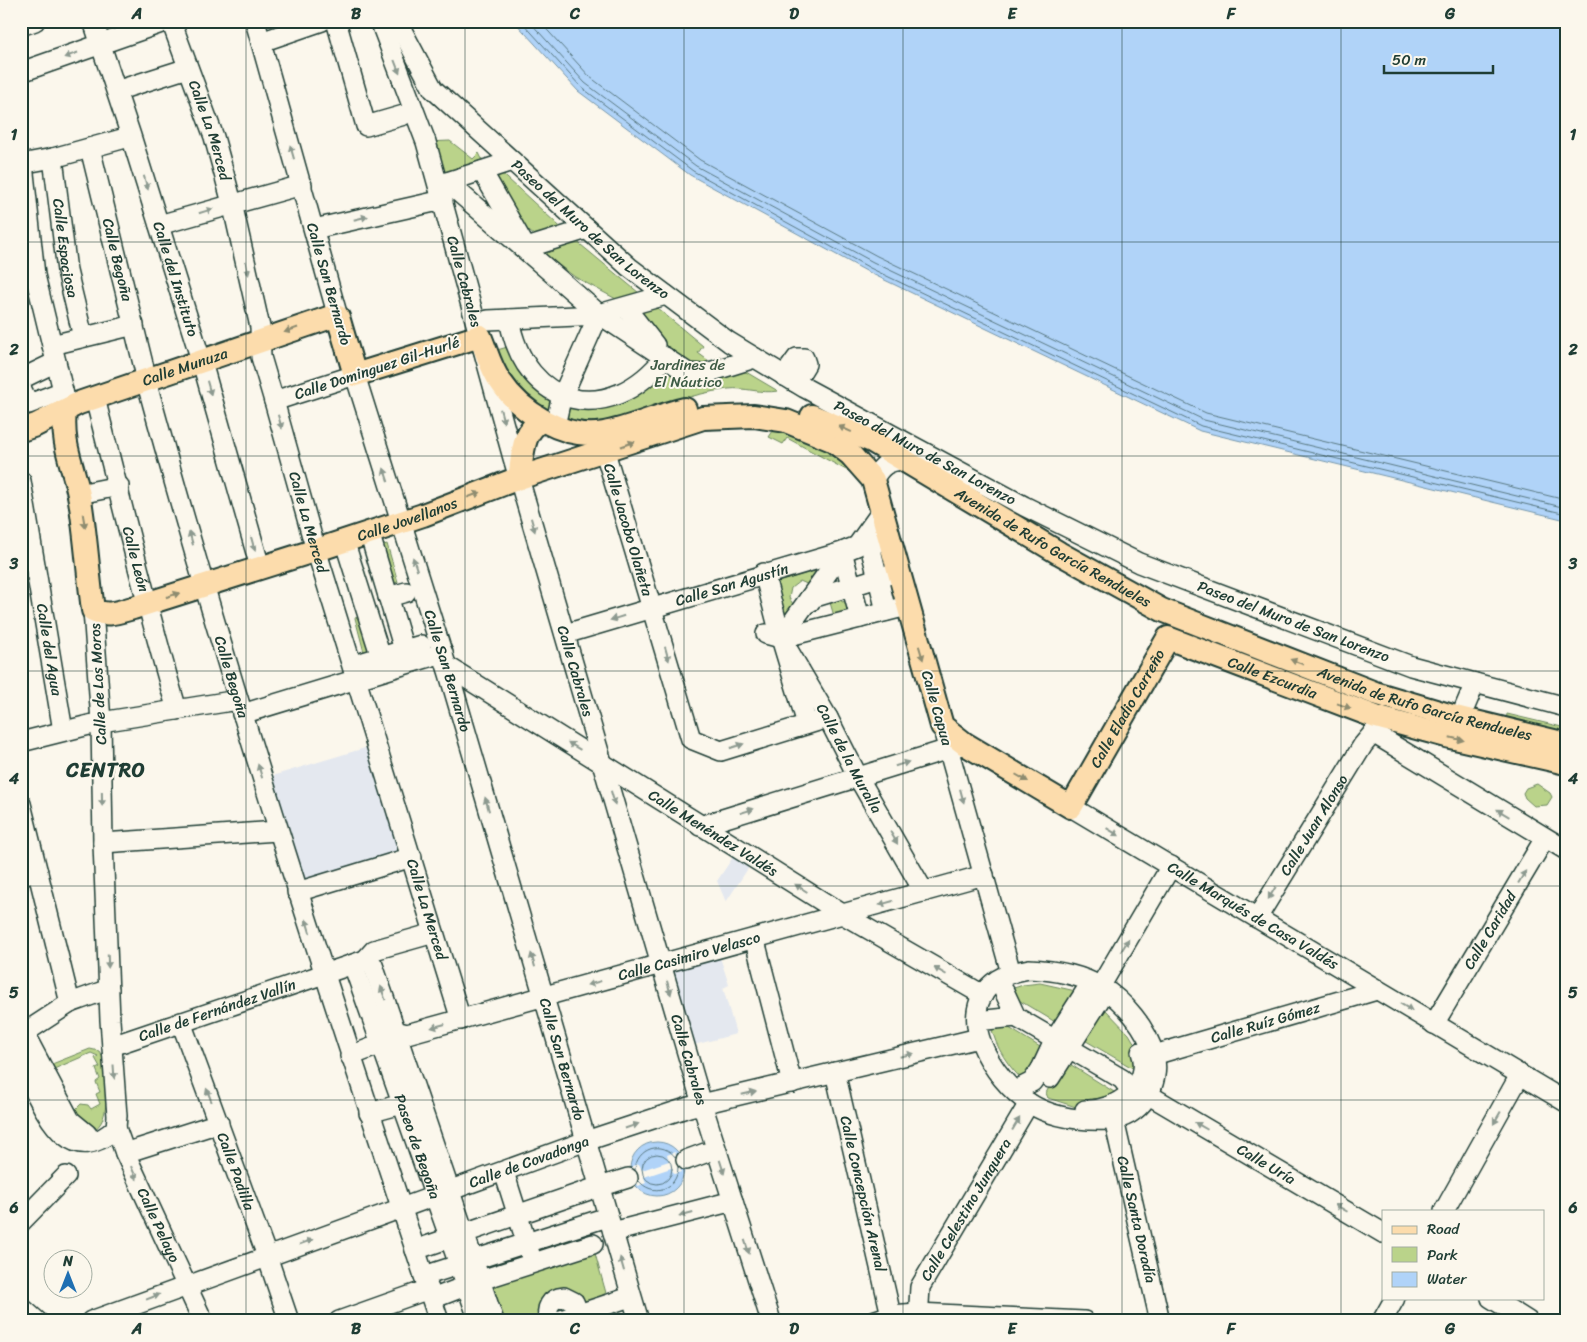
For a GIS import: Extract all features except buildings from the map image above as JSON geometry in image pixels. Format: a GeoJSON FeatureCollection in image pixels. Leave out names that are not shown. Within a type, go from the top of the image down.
{"type":"FeatureCollection","features":[{"type":"Feature","properties":{"kind":"main road","name":"Calle Munuza"},"geometry":{"type":"LineString","coordinates":[[34,427],[65,400],[201,362],[328,317],[338,317]]}},
{"type":"Feature","properties":{"kind":"main road","name":"Calle San Bernardo"},"geometry":{"type":"LineString","coordinates":[[338,317],[354,375]]}},
{"type":"Feature","properties":{"kind":"main road","name":"Calle Dominguez Gil-Hurlé"},"geometry":{"type":"LineString","coordinates":[[354,375],[484,328]]}},
{"type":"Feature","properties":{"kind":"main road","name":"Avenida de Rufo García Rendueles"},"geometry":{"type":"LineString","coordinates":[[484,328],[499,381],[522,406],[549,423],[575,432],[594,434],[693,407],[726,403],[765,404],[794,410],[830,422],[872,441],[1059,553],[1162,610],[1374,693],[1468,720],[1566,744]]}},
{"type":"Feature","properties":{"kind":"main road","name":"Calle de Los Moros"},"geometry":{"type":"LineString","coordinates":[[65,400],[63,440],[79,494],[87,542],[93,610]]}},
{"type":"Feature","properties":{"kind":"main road","name":"Calle Jovellanos"},"geometry":{"type":"LineString","coordinates":[[93,610],[110,615],[317,550],[346,548],[370,539],[401,522],[519,478],[605,452],[703,418],[754,416],[786,421],[832,440],[850,454],[873,480]]}},
{"type":"Feature","properties":{"kind":"main road"},"geometry":{"type":"LineString","coordinates":[[519,478],[526,436],[535,424],[549,423]]}},
{"type":"Feature","properties":{"kind":"main road"},"geometry":{"type":"LineString","coordinates":[[34,427],[63,440]]}},
{"type":"Feature","properties":{"kind":"main road","name":"Calle Capua"},"geometry":{"type":"LineString","coordinates":[[873,480],[882,511],[897,608],[942,726]]}},
{"type":"Feature","properties":{"kind":"main road","name":"Calle Ezcurdia"},"geometry":{"type":"LineString","coordinates":[[1168,638],[1374,725]]}},
{"type":"Feature","properties":{"kind":"main road","name":"Calle Eladio Carreño"},"geometry":{"type":"LineString","coordinates":[[1072,807],[1168,638]]}},
{"type":"Feature","properties":{"kind":"main road","name":"Avenida de Rufo García Rendueles"},"geometry":{"type":"LineString","coordinates":[[1374,725],[1430,732],[1566,763]]}},
{"type":"Feature","properties":{"kind":"main road","name":"Calle Marqués de Casa Valdés"},"geometry":{"type":"LineString","coordinates":[[942,726],[957,747],[1072,807]]}},
{"type":"Feature","properties":{"kind":"street"},"geometry":{"type":"LineString","coordinates":[[21,26],[35,21]]}},
{"type":"Feature","properties":{"kind":"street","name":"Calle del Instituto"},"geometry":{"type":"LineString","coordinates":[[93,21],[201,362],[260,567]]}},
{"type":"Feature","properties":{"kind":"street"},"geometry":{"type":"LineString","coordinates":[[21,72],[167,21]]}},
{"type":"Feature","properties":{"kind":"street","name":"Calle La Merced"},"geometry":{"type":"LineString","coordinates":[[171,21],[214,137],[232,203],[260,327],[261,357],[317,550],[461,1020]]}},
{"type":"Feature","properties":{"kind":"street","name":"Calle San Bernardo"},"geometry":{"type":"LineString","coordinates":[[255,21],[338,317]]}},
{"type":"Feature","properties":{"kind":"street"},"geometry":{"type":"LineString","coordinates":[[261,42],[322,21]]}},
{"type":"Feature","properties":{"kind":"street"},"geometry":{"type":"LineString","coordinates":[[336,21],[366,126],[404,115]]}},
{"type":"Feature","properties":{"kind":"street","name":"Calle Cabrales"},"geometry":{"type":"LineString","coordinates":[[380,21],[442,188],[484,328],[519,478],[702,1104],[771,1321]]}},
{"type":"Feature","properties":{"kind":"street","name":"Paseo del Muro de San Lorenzo"},"geometry":{"type":"LineString","coordinates":[[397,21],[433,89],[629,267],[729,342],[789,379],[1024,506],[1139,563],[1411,666],[1566,707]]}},
{"type":"Feature","properties":{"kind":"street"},"geometry":{"type":"LineString","coordinates":[[122,90],[188,68]]}},
{"type":"Feature","properties":{"kind":"street"},"geometry":{"type":"LineString","coordinates":[[21,388],[29,404],[65,400],[35,275],[22,164],[53,158],[122,139]]}},
{"type":"Feature","properties":{"kind":"street","name":"Calle Begoña"},"geometry":{"type":"LineString","coordinates":[[90,148],[146,376],[204,585],[322,973]]}},
{"type":"Feature","properties":{"kind":"street","name":"Calle Espaciosa"},"geometry":{"type":"LineString","coordinates":[[53,158],[67,272],[83,337]]}},
{"type":"Feature","properties":{"kind":"street"},"geometry":{"type":"LineString","coordinates":[[314,229],[442,188],[512,161]]}},
{"type":"Feature","properties":{"kind":"street"},"geometry":{"type":"LineString","coordinates":[[482,171],[527,248]]}},
{"type":"Feature","properties":{"kind":"street"},"geometry":{"type":"LineString","coordinates":[[159,225],[232,203],[302,185]]}},
{"type":"Feature","properties":{"kind":"street"},"geometry":{"type":"LineString","coordinates":[[442,188],[527,248],[599,315],[688,373],[703,374],[755,358]]}},
{"type":"Feature","properties":{"kind":"street"},"geometry":{"type":"LineString","coordinates":[[527,248],[587,229]]}},
{"type":"Feature","properties":{"kind":"street"},"geometry":{"type":"LineString","coordinates":[[484,328],[509,319],[599,315],[666,295]]}},
{"type":"Feature","properties":{"kind":"street"},"geometry":{"type":"LineString","coordinates":[[629,307],[667,359]]}},
{"type":"Feature","properties":{"kind":"street"},"geometry":{"type":"LineString","coordinates":[[549,423],[599,315]]}},
{"type":"Feature","properties":{"kind":"street"},"geometry":{"type":"LineString","coordinates":[[509,319],[516,346],[526,366],[540,381],[562,397],[587,400],[613,398],[649,377],[667,359]]}},
{"type":"Feature","properties":{"kind":"street"},"geometry":{"type":"LineString","coordinates":[[21,379],[53,352],[83,337],[134,325]]}},
{"type":"Feature","properties":{"kind":"street","name":"Calle San Bernardo"},"geometry":{"type":"LineString","coordinates":[[354,375],[445,659],[586,1141],[607,1226],[639,1321]]}},
{"type":"Feature","properties":{"kind":"street","name":"Calle Dominguez Gil-Hurlé"},"geometry":{"type":"LineString","coordinates":[[274,401],[354,375]]}},
{"type":"Feature","properties":{"kind":"street","name":"Calle León"},"geometry":{"type":"LineString","coordinates":[[98,406],[119,486],[146,604],[177,710]]}},
{"type":"Feature","properties":{"kind":"street","name":"Calle Jacobo Olañeta"},"geometry":{"type":"LineString","coordinates":[[605,452],[692,738],[721,751],[828,718]]}},
{"type":"Feature","properties":{"kind":"street"},"geometry":{"type":"LineString","coordinates":[[873,480],[882,466],[888,462],[903,460]]}},
{"type":"Feature","properties":{"kind":"street","name":"Calle del Agua"},"geometry":{"type":"LineString","coordinates":[[21,481],[63,731]]}},
{"type":"Feature","properties":{"kind":"street"},"geometry":{"type":"LineString","coordinates":[[79,494],[119,486]]}},
{"type":"Feature","properties":{"kind":"street","name":"Calle San Agustín"},"geometry":{"type":"LineString","coordinates":[[565,634],[857,546],[882,511]]}},
{"type":"Feature","properties":{"kind":"street"},"geometry":{"type":"LineString","coordinates":[[773,636],[817,629],[897,608],[872,554],[873,538]]}},
{"type":"Feature","properties":{"kind":"street"},"geometry":{"type":"LineString","coordinates":[[363,605],[368,576],[370,539]]}},
{"type":"Feature","properties":{"kind":"street"},"geometry":{"type":"LineString","coordinates":[[370,539],[395,622],[411,653]]}},
{"type":"Feature","properties":{"kind":"street"},"geometry":{"type":"LineString","coordinates":[[346,548],[368,576],[388,597]]}},
{"type":"Feature","properties":{"kind":"street"},"geometry":{"type":"LineString","coordinates":[[346,548],[383,663]]}},
{"type":"Feature","properties":{"kind":"street"},"geometry":{"type":"LineString","coordinates":[[773,636],[809,599],[840,560],[852,586],[860,618]]}},
{"type":"Feature","properties":{"kind":"street"},"geometry":{"type":"LineString","coordinates":[[764,573],[773,636],[807,724]]}},
{"type":"Feature","properties":{"kind":"street"},"geometry":{"type":"LineString","coordinates":[[809,599],[884,577]]}},
{"type":"Feature","properties":{"kind":"street"},"geometry":{"type":"LineString","coordinates":[[388,597],[406,592]]}},
{"type":"Feature","properties":{"kind":"street"},"geometry":{"type":"LineString","coordinates":[[809,599],[817,629]]}},
{"type":"Feature","properties":{"kind":"street"},"geometry":{"type":"LineString","coordinates":[[337,613],[363,605]]}},
{"type":"Feature","properties":{"kind":"street"},"geometry":{"type":"LineString","coordinates":[[363,605],[383,622],[395,622]]}},
{"type":"Feature","properties":{"kind":"street","name":"Calle de Los Moros"},"geometry":{"type":"LineString","coordinates":[[93,610],[102,722],[107,989],[112,1046]]}},
{"type":"Feature","properties":{"kind":"street","name":"Calle Eladio Carreño"},"geometry":{"type":"LineString","coordinates":[[1162,610],[1170,618],[1171,628],[1168,638]]}},
{"type":"Feature","properties":{"kind":"street","name":"Calle de la Muralla"},"geometry":{"type":"LineString","coordinates":[[773,636],[828,718],[858,777],[924,892]]}},
{"type":"Feature","properties":{"kind":"street"},"geometry":{"type":"LineString","coordinates":[[21,742],[102,722],[177,710],[240,707],[411,653],[445,659]]}},
{"type":"Feature","properties":{"kind":"street","name":"Calle Menéndez Valdés"},"geometry":{"type":"LineString","coordinates":[[445,659],[700,826],[844,915],[983,995]]}},
{"type":"Feature","properties":{"kind":"street"},"geometry":{"type":"LineString","coordinates":[[1464,709],[1475,683]]}},
{"type":"Feature","properties":{"kind":"street"},"geometry":{"type":"LineString","coordinates":[[1374,693],[1374,725]]}},
{"type":"Feature","properties":{"kind":"street","name":"Calle Ezcurdia"},"geometry":{"type":"LineString","coordinates":[[1374,725],[1408,756],[1566,850]]}},
{"type":"Feature","properties":{"kind":"street","name":"Calle Juan Alonso"},"geometry":{"type":"LineString","coordinates":[[1256,918],[1374,725]]}},
{"type":"Feature","properties":{"kind":"street"},"geometry":{"type":"LineString","coordinates":[[1408,756],[1408,749],[1412,739],[1419,734],[1430,732]]}},
{"type":"Feature","properties":{"kind":"street"},"geometry":{"type":"LineString","coordinates":[[700,826],[957,747]]}},
{"type":"Feature","properties":{"kind":"street","name":"Calle Capua"},"geometry":{"type":"LineString","coordinates":[[957,747],[1016,1017]]}},
{"type":"Feature","properties":{"kind":"street"},"geometry":{"type":"LineString","coordinates":[[21,804],[30,874],[69,994]]}},
{"type":"Feature","properties":{"kind":"street","name":"Calle Marqués de Casa Valdés"},"geometry":{"type":"LineString","coordinates":[[1072,807],[1566,1102]]}},
{"type":"Feature","properties":{"kind":"street"},"geometry":{"type":"LineString","coordinates":[[103,843],[278,832]]}},
{"type":"Feature","properties":{"kind":"street","name":"Calle Caridad"},"geometry":{"type":"LineString","coordinates":[[1434,1024],[1545,838]]}},
{"type":"Feature","properties":{"kind":"street"},"geometry":{"type":"LineString","coordinates":[[297,892],[412,857]]}},
{"type":"Feature","properties":{"kind":"street","name":"Calle Celestino Junquera"},"geometry":{"type":"LineString","coordinates":[[918,1317],[920,1287],[1030,1096],[1095,993],[1171,866]]}},
{"type":"Feature","properties":{"kind":"street","name":"Calle Casimiro Velasco"},"geometry":{"type":"LineString","coordinates":[[350,1056],[395,1037],[984,875]]}},
{"type":"Feature","properties":{"kind":"street","name":"Calle de Fernández Vallín"},"geometry":{"type":"LineString","coordinates":[[112,1046],[322,973],[360,966],[374,950],[434,933]]}},
{"type":"Feature","properties":{"kind":"street"},"geometry":{"type":"LineString","coordinates":[[756,945],[792,1082]]}},
{"type":"Feature","properties":{"kind":"street","name":"Paseo de Begoña"},"geometry":{"type":"LineString","coordinates":[[360,966],[373,965],[395,1037],[411,1102],[466,1262],[477,1285]]}},
{"type":"Feature","properties":{"kind":"street"},"geometry":{"type":"LineString","coordinates":[[1008,983],[996,980],[983,995],[977,1021],[979,1038],[987,1057],[1003,1081],[1030,1096],[1056,1115],[1085,1121],[1114,1120],[1142,1106],[1140,1094],[1142,1056],[1134,1035],[1126,1023],[1073,975],[1049,969],[1029,969],[1008,983],[990,1008],[986,1020],[989,1035],[998,1056],[1030,1096],[1072,1108],[1095,1110],[1140,1094],[1153,1075],[1154,1056],[1143,1031],[1125,1007],[1095,993]]}},
{"type":"Feature","properties":{"kind":"street"},"geometry":{"type":"LineString","coordinates":[[322,973],[439,1321]]}},
{"type":"Feature","properties":{"kind":"street"},"geometry":{"type":"LineString","coordinates":[[86,1134],[70,1120],[23,1035],[69,994],[107,989]]}},
{"type":"Feature","properties":{"kind":"street","name":"Calle Ruíz Gómez"},"geometry":{"type":"LineString","coordinates":[[1154,1056],[1377,990]]}},
{"type":"Feature","properties":{"kind":"street"},"geometry":{"type":"LineString","coordinates":[[986,1020],[1016,1017]]}},
{"type":"Feature","properties":{"kind":"street","name":"Calle Uría"},"geometry":{"type":"LineString","coordinates":[[1016,1017],[1122,1079],[1140,1094],[1382,1232]]}},
{"type":"Feature","properties":{"kind":"street","name":"Calle Padilla"},"geometry":{"type":"LineString","coordinates":[[181,1022],[289,1321]]}},
{"type":"Feature","properties":{"kind":"street","name":"Calle de Covadonga"},"geometry":{"type":"LineString","coordinates":[[91,1321],[586,1141],[702,1104],[979,1038]]}},
{"type":"Feature","properties":{"kind":"street","name":"Calle Pelayo"},"geometry":{"type":"LineString","coordinates":[[112,1046],[117,1116],[116,1128],[125,1153],[203,1321]]}},
{"type":"Feature","properties":{"kind":"street","name":"Calle Concepción Arenal"},"geometry":{"type":"LineString","coordinates":[[836,1072],[882,1318]]}},
{"type":"Feature","properties":{"kind":"street"},"geometry":{"type":"LineString","coordinates":[[23,1073],[56,1126],[74,1144],[82,1145],[105,1138],[116,1128]]}},
{"type":"Feature","properties":{"kind":"street"},"geometry":{"type":"LineString","coordinates":[[1445,1210],[1520,1075]]}},
{"type":"Feature","properties":{"kind":"street"},"geometry":{"type":"LineString","coordinates":[[370,1113],[411,1102]]}},
{"type":"Feature","properties":{"kind":"street","name":"Calle Santa Doradía"},"geometry":{"type":"LineString","coordinates":[[1114,1120],[1160,1321]]}},
{"type":"Feature","properties":{"kind":"street"},"geometry":{"type":"LineString","coordinates":[[125,1153],[219,1123]]}},
{"type":"Feature","properties":{"kind":"street"},"geometry":{"type":"LineString","coordinates":[[686,1160],[705,1153]]}},
{"type":"Feature","properties":{"kind":"street"},"geometry":{"type":"LineString","coordinates":[[504,1172],[533,1263]]}},
{"type":"Feature","properties":{"kind":"street"},"geometry":{"type":"LineString","coordinates":[[21,1222],[66,1176]]}},
{"type":"Feature","properties":{"kind":"street"},"geometry":{"type":"LineString","coordinates":[[415,1250],[628,1178]]}},
{"type":"Feature","properties":{"kind":"street"},"geometry":{"type":"LineString","coordinates":[[339,1321],[428,1288],[466,1262],[527,1243],[733,1201]]}},
{"type":"Feature","properties":{"kind":"street"},"geometry":{"type":"LineString","coordinates":[[428,1288],[477,1285],[533,1263],[593,1244]]}},
{"type":"Feature","properties":{"kind":"street"},"geometry":{"type":"LineString","coordinates":[[477,1285],[478,1321]]}},
{"type":"Feature","properties":{"kind":"street"},"geometry":{"type":"LineString","coordinates":[[477,1285],[494,1321]]}},
{"type":"Feature","properties":{"kind":"street"},"geometry":{"type":"LineString","coordinates":[[549,1321],[549,1305],[558,1297],[570,1298],[581,1317]]}},
{"type":"Feature","properties":{"kind":"street"},"geometry":{"type":"LineString","coordinates":[[1382,1321],[1393,1300]]}},
{"type":"Feature","properties":{"kind":"street"},"geometry":{"type":"LineString","coordinates":[[1494,1300],[1528,1321]]}},
{"type":"Feature","properties":{"kind":"street"},"geometry":{"type":"LineString","coordinates":[[558,1321],[581,1317],[617,1301]]}},
{"type":"Feature","properties":{"kind":"street"},"geometry":{"type":"LineString","coordinates":[[21,1307],[36,1321]]}},
{"type":"Feature","properties":{"kind":"street"},"geometry":{"type":"LineString","coordinates":[[882,1318],[918,1317],[1084,1321]]}},
{"type":"Feature","properties":{"kind":"shaded area"},"geometry":{"type":"Polygon","coordinates":[[[368,747],[400,856],[304,883],[272,776],[368,747]]]}},
{"type":"Feature","properties":{"kind":"shaded area"},"geometry":{"type":"Polygon","coordinates":[[[733,857],[749,867],[726,902],[717,881],[733,857]]]}},
{"type":"Feature","properties":{"kind":"shaded area"},"geometry":{"type":"Polygon","coordinates":[[[720,957],[729,985],[723,988],[736,1034],[694,1045],[673,970],[720,957]]]}},
{"type":"Feature","properties":{"kind":"green space","name":"Jardines de El Náutico"},"geometry":{"type":"Polygon","coordinates":[[[450,141],[473,159],[479,153],[485,165],[495,167],[569,235],[703,346],[698,353],[713,364],[719,356],[778,391],[765,392],[728,389],[713,391],[610,420],[595,422],[580,421],[552,413],[526,397],[507,375],[497,350],[511,346],[586,405],[672,355],[631,307],[575,277],[533,246],[539,239],[521,225],[482,171],[447,182],[426,142],[450,141]]]}},
{"type":"Feature","properties":{"kind":"green space"},"geometry":{"type":"Polygon","coordinates":[[[765,426],[822,442],[861,478],[787,438],[783,444],[769,437],[773,431],[765,426]]]}},
{"type":"Feature","properties":{"kind":"green space"},"geometry":{"type":"Polygon","coordinates":[[[387,544],[398,582],[388,585],[378,547],[387,544]]]}},
{"type":"Feature","properties":{"kind":"green space"},"geometry":{"type":"Polygon","coordinates":[[[814,571],[815,577],[809,585],[800,581],[791,588],[789,598],[795,607],[785,621],[767,585],[814,571]]]}},
{"type":"Feature","properties":{"kind":"green space"},"geometry":{"type":"Polygon","coordinates":[[[840,593],[842,602],[850,600],[853,611],[834,616],[828,596],[840,593]]]}},
{"type":"Feature","properties":{"kind":"green space"},"geometry":{"type":"Polygon","coordinates":[[[364,615],[375,652],[365,656],[355,618],[364,615]]]}},
{"type":"Feature","properties":{"kind":"green space"},"geometry":{"type":"Polygon","coordinates":[[[1507,714],[1566,728],[1566,734],[1506,721],[1507,714]]]}},
{"type":"Feature","properties":{"kind":"green space"},"geometry":{"type":"Polygon","coordinates":[[[1537,784],[1550,793],[1552,797],[1547,805],[1534,806],[1525,798],[1523,793],[1526,788],[1537,784]]]}},
{"type":"Feature","properties":{"kind":"green space"},"geometry":{"type":"Polygon","coordinates":[[[1040,983],[1080,992],[1062,1026],[1010,995],[1011,989],[1040,983]]]}},
{"type":"Feature","properties":{"kind":"green space"},"geometry":{"type":"Polygon","coordinates":[[[1105,1009],[1129,1034],[1138,1049],[1136,1070],[1081,1038],[1105,1009]]]}},
{"type":"Feature","properties":{"kind":"green space"},"geometry":{"type":"Polygon","coordinates":[[[996,1020],[1045,1050],[1025,1082],[1013,1070],[999,1049],[991,1026],[996,1020]]]}},
{"type":"Feature","properties":{"kind":"green space"},"geometry":{"type":"Polygon","coordinates":[[[90,1049],[99,1051],[104,1059],[106,1088],[103,1119],[98,1127],[91,1132],[74,1111],[81,1104],[88,1105],[91,1109],[100,1104],[96,1094],[100,1092],[96,1082],[100,1079],[96,1069],[100,1067],[95,1058],[98,1056],[91,1053],[54,1069],[52,1064],[90,1049]]]}},
{"type":"Feature","properties":{"kind":"green space"},"geometry":{"type":"Polygon","coordinates":[[[1063,1061],[1122,1097],[1076,1107],[1048,1098],[1046,1093],[1063,1061]]]}},
{"type":"Feature","properties":{"kind":"green space"},"geometry":{"type":"Polygon","coordinates":[[[594,1250],[606,1293],[586,1304],[578,1294],[570,1289],[542,1318],[497,1321],[486,1287],[594,1250]]]}},
{"type":"Feature","properties":{"kind":"water"},"geometry":{"type":"Polygon","coordinates":[[[514,21],[1566,21],[1566,520],[1200,431],[868,272],[690,175],[578,91],[514,21]]]}},
{"type":"Feature","properties":{"kind":"water"},"geometry":{"type":"Polygon","coordinates":[[[657,1142],[667,1144],[676,1150],[682,1159],[684,1169],[682,1179],[676,1188],[667,1194],[657,1196],[647,1194],[638,1188],[632,1179],[630,1169],[632,1159],[638,1150],[647,1144],[657,1142]]]}},
{"type":"Feature","properties":{"kind":"pier"},"geometry":{"type":"Polygon","coordinates":[[[675,1152],[677,1159],[683,1157],[679,1165],[681,1172],[674,1174],[671,1168],[644,1177],[646,1183],[638,1186],[632,1166],[639,1164],[642,1170],[669,1161],[667,1155],[675,1152]]]}},
{"type":"Feature","properties":{"kind":"district","name":"CENTRO"},"geometry":{"type":"Point","coordinates":[106,770]}}]}
